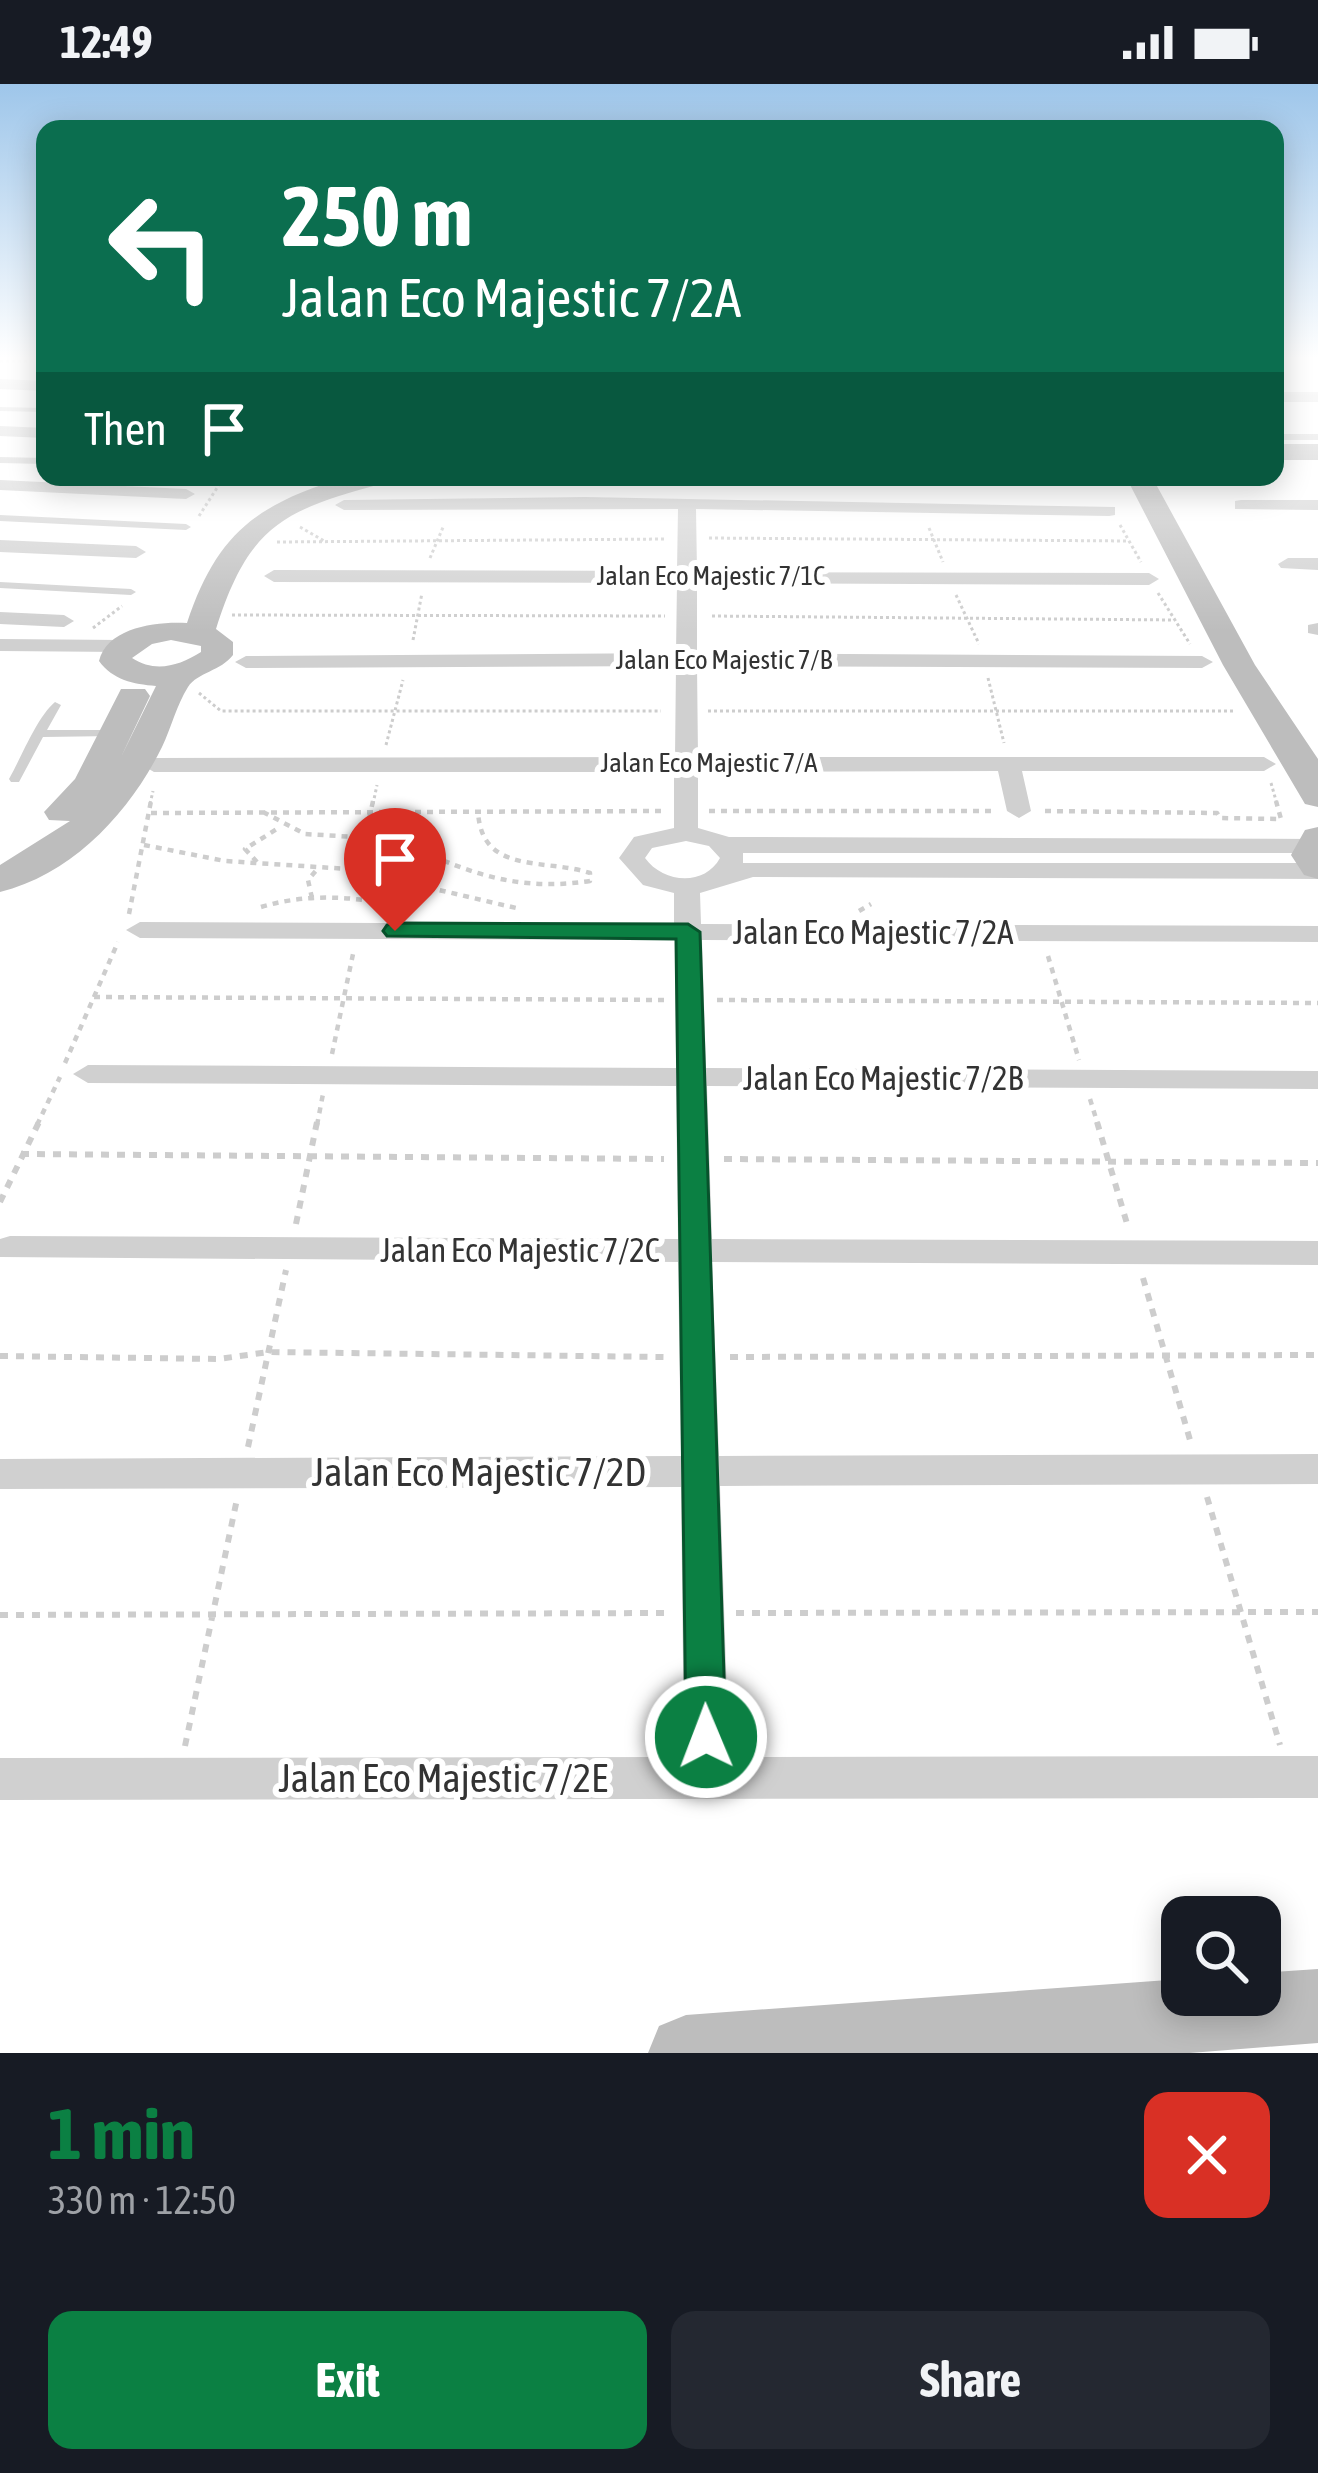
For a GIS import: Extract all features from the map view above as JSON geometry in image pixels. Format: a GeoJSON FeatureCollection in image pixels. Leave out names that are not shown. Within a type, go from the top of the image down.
{"type":"FeatureCollection","features":[{"type":"Feature","properties":{"kind":"street"},"geometry":{"type":"LineString","coordinates":[[1284,452],[1318,452]]}},
{"type":"Feature","properties":{"kind":"street"},"geometry":{"type":"LineString","coordinates":[[1284,461],[1318,461]]}},
{"type":"Feature","properties":{"kind":"street"},"geometry":{"type":"LineString","coordinates":[[0,485],[186,494]]}},
{"type":"Feature","properties":{"kind":"street"},"geometry":{"type":"LineString","coordinates":[[1144,486],[1239,665],[1291,744],[1318,796]]}},
{"type":"Feature","properties":{"kind":"street"},"geometry":{"type":"LineString","coordinates":[[1176,486],[1240,619],[1318,736]]}},
{"type":"Feature","properties":{"kind":"street"},"geometry":{"type":"LineString","coordinates":[[0,661],[126,661],[185,632],[244,539],[291,506],[373,490]]}},
{"type":"Feature","properties":{"kind":"street"},"geometry":{"type":"LineString","coordinates":[[185,632],[202,562],[222,538],[274,500],[373,490],[454,503],[1102,510]]}},
{"type":"Feature","properties":{"kind":"street"},"geometry":{"type":"LineString","coordinates":[[686,822],[687,504]]}},
{"type":"Feature","properties":{"kind":"street"},"geometry":{"type":"LineString","coordinates":[[1241,505],[1318,505]]}},
{"type":"Feature","properties":{"kind":"street"},"geometry":{"type":"LineString","coordinates":[[0,546],[136,552]]}},
{"type":"Feature","properties":{"kind":"street"},"geometry":{"type":"LineString","coordinates":[[1288,564],[1318,564]]}},
{"type":"Feature","properties":{"kind":"street","name":"Jalan Eco Majestic 7/1C"},"geometry":{"type":"LineString","coordinates":[[274,576],[1149,579]]}},
{"type":"Feature","properties":{"kind":"street"},"geometry":{"type":"LineString","coordinates":[[0,618],[64,621]]}},
{"type":"Feature","properties":{"kind":"street"},"geometry":{"type":"LineString","coordinates":[[0,880],[55,850],[110,805],[132,778],[175,680],[218,656],[217,642],[185,632]]}},
{"type":"Feature","properties":{"kind":"street"},"geometry":{"type":"LineString","coordinates":[[0,645],[185,673]]}},
{"type":"Feature","properties":{"kind":"street","name":"Jalan Eco Majestic 7/B"},"geometry":{"type":"LineString","coordinates":[[247,662],[984,658],[1202,662]]}},
{"type":"Feature","properties":{"kind":"street"},"geometry":{"type":"LineString","coordinates":[[0,854],[35,835],[91,784],[119,733],[126,661]]}},
{"type":"Feature","properties":{"kind":"street"},"geometry":{"type":"LineString","coordinates":[[1008,762],[1019,811]]}},
{"type":"Feature","properties":{"kind":"street","name":"Jalan Eco Majestic 7/A"},"geometry":{"type":"LineString","coordinates":[[154,765],[1264,764]]}},
{"type":"Feature","properties":{"kind":"street"},"geometry":{"type":"LineString","coordinates":[[686,822],[726,845],[734,856],[724,874]]}},
{"type":"Feature","properties":{"kind":"street"},"geometry":{"type":"LineString","coordinates":[[686,822],[643,842],[632,858],[643,874],[687,885],[753,869],[1316,855]]}},
{"type":"Feature","properties":{"kind":"street"},"geometry":{"type":"LineString","coordinates":[[726,845],[1316,855]]}},
{"type":"Feature","properties":{"kind":"street"},"geometry":{"type":"LineString","coordinates":[[687,885],[707,1778]]}},
{"type":"Feature","properties":{"kind":"street","name":"Jalan Eco Majestic 7/2A"},"geometry":{"type":"LineString","coordinates":[[140,930],[1318,934]]}},
{"type":"Feature","properties":{"kind":"street","name":"Jalan Eco Majestic 7/2B"},"geometry":{"type":"LineString","coordinates":[[74,1074],[1318,1081]]}},
{"type":"Feature","properties":{"kind":"street","name":"Jalan Eco Majestic 7/2C"},"geometry":{"type":"LineString","coordinates":[[10,1247],[1318,1253]]}},
{"type":"Feature","properties":{"kind":"street","name":"Jalan Eco Majestic 7/2D"},"geometry":{"type":"LineString","coordinates":[[0,1474],[1318,1469]]}},
{"type":"Feature","properties":{"kind":"street","name":"Jalan Eco Majestic 7/2E"},"geometry":{"type":"LineString","coordinates":[[0,1779],[1304,1777]]}},
{"type":"Feature","properties":{"kind":"street"},"geometry":{"type":"LineString","coordinates":[[686,2053],[1318,2006]]}},
{"type":"Feature","properties":{"kind":"lane"},"geometry":{"type":"LineString","coordinates":[[0,460],[36,461]]}},
{"type":"Feature","properties":{"kind":"lane"},"geometry":{"type":"LineString","coordinates":[[0,518],[186,527]]}},
{"type":"Feature","properties":{"kind":"lane"},"geometry":{"type":"LineString","coordinates":[[0,584],[130,592]]}},
{"type":"Feature","properties":{"kind":"lane"},"geometry":{"type":"LineString","coordinates":[[15,779],[56,705]]}},
{"type":"Feature","properties":{"kind":"lane"},"geometry":{"type":"LineString","coordinates":[[40,734],[119,733]]}},
{"type":"Feature","properties":{"kind":"path"},"geometry":{"type":"LineString","coordinates":[[326,542],[298,526],[342,491]]}},
{"type":"Feature","properties":{"kind":"path"},"geometry":{"type":"LineString","coordinates":[[454,503],[424,577],[368,824],[429,857],[496,884],[537,889],[590,881],[590,873],[575,866],[520,862],[492,852],[476,826],[478,811]]}},
{"type":"Feature","properties":{"kind":"path"},"geometry":{"type":"LineString","coordinates":[[921,507],[984,658],[1008,762]]}},
{"type":"Feature","properties":{"kind":"path"},"geometry":{"type":"LineString","coordinates":[[272,542],[687,538],[1129,542]]}},
{"type":"Feature","properties":{"kind":"path"},"geometry":{"type":"LineString","coordinates":[[227,615],[1175,620]]}},
{"type":"Feature","properties":{"kind":"path"},"geometry":{"type":"LineString","coordinates":[[215,707],[1236,711]]}},
{"type":"Feature","properties":{"kind":"path"},"geometry":{"type":"LineString","coordinates":[[151,813],[478,811],[686,822],[1019,811],[1217,813],[1220,818],[1281,819]]}},
{"type":"Feature","properties":{"kind":"path"},"geometry":{"type":"LineString","coordinates":[[262,812],[281,826],[314,835],[394,839]]}},
{"type":"Feature","properties":{"kind":"path"},"geometry":{"type":"LineString","coordinates":[[262,865],[245,849],[281,826]]}},
{"type":"Feature","properties":{"kind":"path"},"geometry":{"type":"LineString","coordinates":[[0,1202],[74,1074],[130,912],[144,845],[262,865],[320,867],[408,881],[518,909]]}},
{"type":"Feature","properties":{"kind":"path"},"geometry":{"type":"LineString","coordinates":[[408,881],[429,857]]}},
{"type":"Feature","properties":{"kind":"path"},"geometry":{"type":"LineString","coordinates":[[312,898],[308,880],[320,867]]}},
{"type":"Feature","properties":{"kind":"path"},"geometry":{"type":"LineString","coordinates":[[178,1779],[358,930]]}},
{"type":"Feature","properties":{"kind":"path"},"geometry":{"type":"LineString","coordinates":[[1041,933],[1241,1612],[1304,1777]]}},
{"type":"Feature","properties":{"kind":"path"},"geometry":{"type":"LineString","coordinates":[[0,1356],[218,1359],[268,1352],[698,1357],[1318,1355]]}},
{"type":"Feature","properties":{"kind":"path"},"geometry":{"type":"LineString","coordinates":[[0,1616],[1318,1612]]}},
{"type":"Feature","properties":{"kind":"route"},"geometry":{"type":"LineString","coordinates":[[395,931],[688,932],[706,1737]]}}]}
